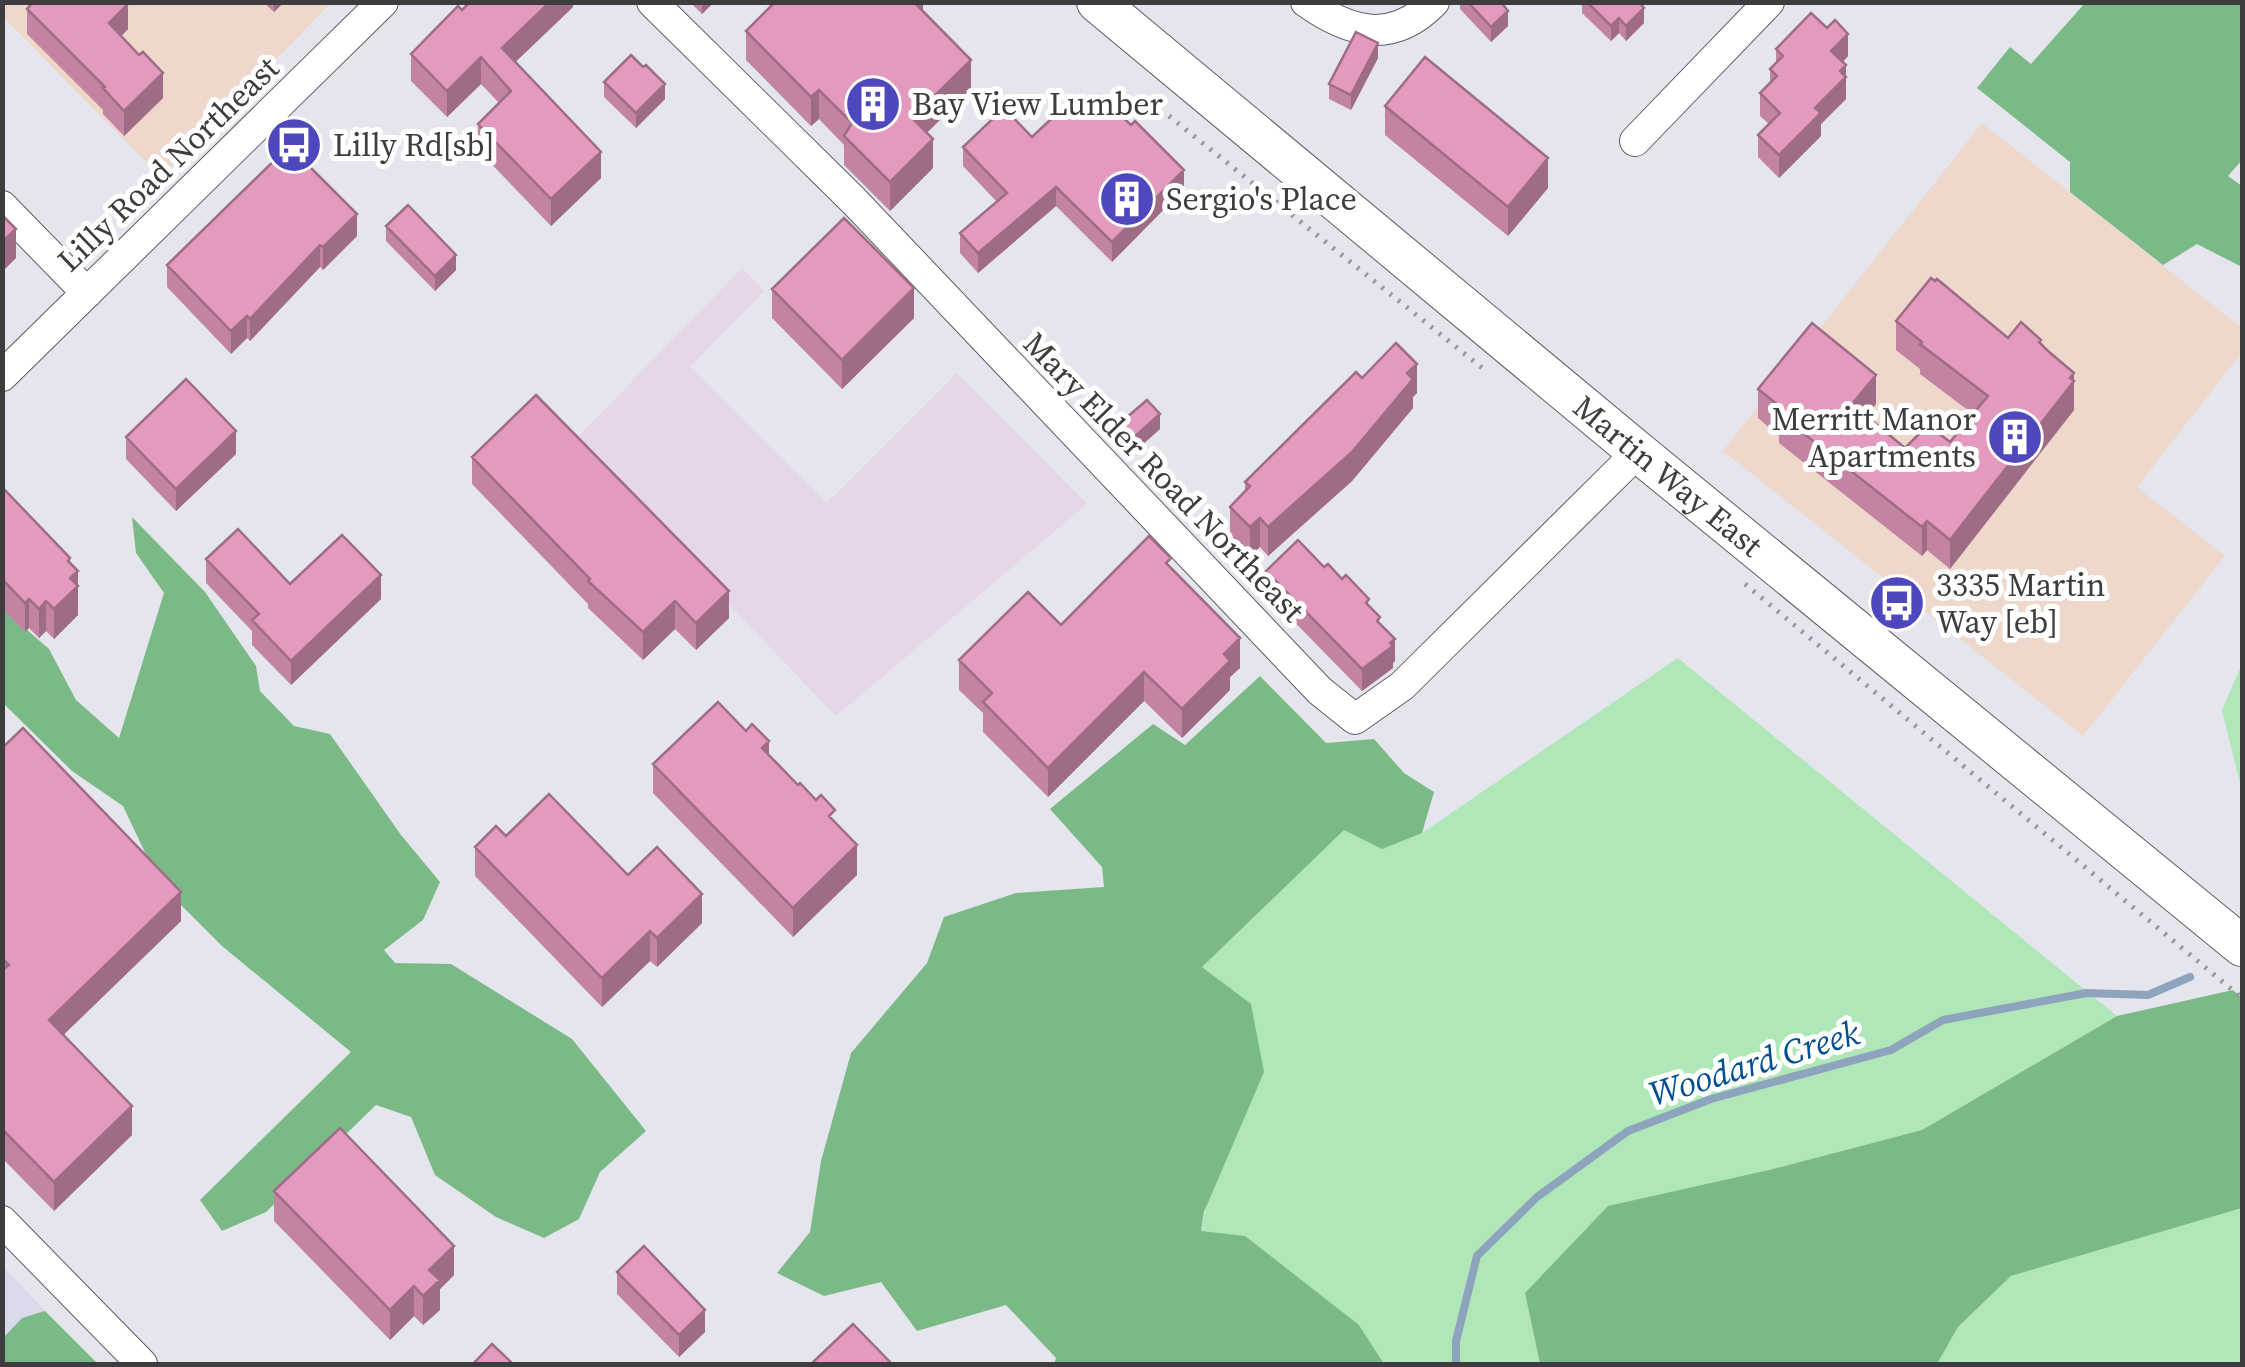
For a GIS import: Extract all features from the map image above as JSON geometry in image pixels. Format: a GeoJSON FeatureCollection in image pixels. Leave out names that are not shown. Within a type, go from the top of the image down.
{"type":"FeatureCollection","features":[{"type":"Feature","properties":{"kind":"main road","name":"Martin Way East"},"geometry":{"type":"LineString","coordinates":[[1116,8],[1638,452],[2242,946]]}},
{"type":"Feature","properties":{"kind":"street","name":"Lilly Road Northeast"},"geometry":{"type":"LineString","coordinates":[[2,376],[384,2]]}},
{"type":"Feature","properties":{"kind":"street","name":"Mary Elder Road Northeast"},"geometry":{"type":"LineString","coordinates":[[652,2],[854,201],[1320,691],[1355,719],[1402,686],[1638,452]]}},
{"type":"Feature","properties":{"kind":"street"},"geometry":{"type":"LineString","coordinates":[[1306,2],[1333,22],[1359,30],[1409,23],[1434,2]]}},
{"type":"Feature","properties":{"kind":"street"},"geometry":{"type":"LineString","coordinates":[[1635,140],[1769,2]]}},
{"type":"Feature","properties":{"kind":"street"},"geometry":{"type":"LineString","coordinates":[[2,206],[87,293]]}},
{"type":"Feature","properties":{"kind":"street"},"geometry":{"type":"LineString","coordinates":[[2,1221],[142,1364]]}},
{"type":"Feature","properties":{"kind":"path"},"geometry":{"type":"LineString","coordinates":[[1168,116],[1492,376]]}},
{"type":"Feature","properties":{"kind":"path"},"geometry":{"type":"LineString","coordinates":[[1737,577],[2242,998]]}},
{"type":"Feature","properties":{"kind":"shaded area"},"geometry":{"type":"Polygon","coordinates":[[[2,3],[331,3],[161,177],[3,17],[2,3]]]}},
{"type":"Feature","properties":{"kind":"shaded area"},"geometry":{"type":"Polygon","coordinates":[[[1982,123],[2242,328],[2242,352],[2137,487],[2225,556],[2083,736],[1723,451],[1982,123]]]}},
{"type":"Feature","properties":{"kind":"shaded area"},"geometry":{"type":"Polygon","coordinates":[[[742,268],[764,291],[690,367],[827,503],[957,373],[1087,504],[836,716],[573,442],[742,268]]]}},
{"type":"Feature","properties":{"kind":"shaded area"},"geometry":{"type":"Polygon","coordinates":[[[2,1265],[45,1311],[98,1364],[3,1364],[2,1265]]]}},
{"type":"Feature","properties":{"kind":"green space"},"geometry":{"type":"Polygon","coordinates":[[[2085,3],[2242,3],[2242,160],[2228,176],[2242,186],[2242,267],[2197,244],[2163,265],[2070,192],[2070,162],[1977,88],[2010,47],[2031,64],[2085,3]]]}},
{"type":"Feature","properties":{"kind":"green space"},"geometry":{"type":"Polygon","coordinates":[[[132,517],[205,592],[256,666],[260,691],[294,726],[330,734],[401,835],[440,882],[423,920],[384,950],[395,963],[451,964],[572,1039],[646,1131],[600,1172],[579,1219],[544,1238],[496,1217],[435,1175],[411,1117],[376,1105],[266,1212],[222,1231],[200,1200],[351,1052],[222,946],[160,884],[123,806],[72,771],[3,703],[3,609],[49,649],[76,700],[119,738],[164,593],[136,553],[132,517]]]}},
{"type":"Feature","properties":{"kind":"green space"},"geometry":{"type":"Polygon","coordinates":[[[1678,658],[2117,1016],[1922,1130],[1769,1170],[1525,1293],[1540,1364],[1384,1364],[1359,1325],[1201,1231],[1251,1005],[1202,967],[1344,829],[1422,833],[1678,658]]]}},
{"type":"Feature","properties":{"kind":"green space"},"geometry":{"type":"Polygon","coordinates":[[[2242,664],[2242,792],[2222,710],[2242,664]]]}},
{"type":"Feature","properties":{"kind":"green space"},"geometry":{"type":"Polygon","coordinates":[[[1260,676],[1326,743],[1374,739],[1404,773],[1434,792],[1422,833],[1382,849],[1344,830],[1202,967],[1251,1004],[1264,1072],[1204,1212],[1201,1231],[1245,1236],[1359,1325],[1384,1364],[1054,1364],[1056,1358],[1006,1305],[917,1331],[881,1282],[824,1296],[777,1273],[810,1232],[821,1161],[851,1053],[927,963],[944,917],[1016,893],[1104,887],[1102,867],[1050,809],[1153,724],[1185,745],[1260,676]]]}},
{"type":"Feature","properties":{"kind":"green space"},"geometry":{"type":"Polygon","coordinates":[[[2233,990],[2242,998],[2242,1208],[2011,1276],[1958,1327],[1937,1364],[1540,1364],[1525,1293],[1608,1206],[1922,1130],[2117,1016],[2233,990]]]}},
{"type":"Feature","properties":{"kind":"green space"},"geometry":{"type":"Polygon","coordinates":[[[2242,1208],[2242,1364],[1937,1364],[1958,1327],[2011,1276],[2242,1208]]]}},
{"type":"Feature","properties":{"kind":"green space"},"geometry":{"type":"Polygon","coordinates":[[[45,1311],[98,1364],[3,1364],[3,1338],[22,1318],[45,1311]]]}},
{"type":"Feature","properties":{"kind":"building"},"geometry":{"type":"Polygon","coordinates":[[[33,2],[127,2],[109,23],[139,55],[143,52],[163,73],[124,111],[27,9],[33,2]]]}},
{"type":"Feature","properties":{"kind":"building"},"geometry":{"type":"Polygon","coordinates":[[[470,2],[550,2],[502,48],[601,152],[551,199],[478,124],[511,91],[481,57],[447,91],[411,54],[458,6],[462,10],[470,2]]]}},
{"type":"Feature","properties":{"kind":"building","name":"Bay View Lumber"},"geometry":{"type":"Polygon","coordinates":[[[775,2],[914,2],[971,60],[912,118],[933,139],[890,182],[844,136],[852,123],[819,90],[811,97],[746,31],[775,2]]]}},
{"type":"Feature","properties":{"kind":"building"},"geometry":{"type":"Polygon","coordinates":[[[1468,2],[1501,2],[1508,11],[1491,27],[1468,2]]]}},
{"type":"Feature","properties":{"kind":"building"},"geometry":{"type":"Polygon","coordinates":[[[1587,2],[1639,2],[1644,8],[1626,26],[1619,18],[1611,26],[1587,2]]]}},
{"type":"Feature","properties":{"kind":"building"},"geometry":{"type":"Polygon","coordinates":[[[1811,13],[1827,28],[1835,20],[1848,34],[1831,51],[1846,65],[1840,71],[1846,77],[1815,108],[1821,113],[1779,155],[1758,135],[1780,113],[1760,93],[1777,76],[1770,69],[1783,56],[1776,49],[1811,13]]]}},
{"type":"Feature","properties":{"kind":"building"},"geometry":{"type":"Polygon","coordinates":[[[1356,32],[1378,43],[1351,95],[1329,84],[1356,32]]]}},
{"type":"Feature","properties":{"kind":"building"},"geometry":{"type":"Polygon","coordinates":[[[631,55],[665,84],[636,113],[604,82],[631,55]]]}},
{"type":"Feature","properties":{"kind":"building"},"geometry":{"type":"Polygon","coordinates":[[[1425,57],[1548,158],[1508,207],[1385,106],[1425,57]]]}},
{"type":"Feature","properties":{"kind":"building"},"geometry":{"type":"Polygon","coordinates":[[[1099,95],[1131,125],[1135,121],[1184,170],[1112,242],[1056,187],[978,253],[960,233],[1007,193],[963,147],[1004,108],[1032,137],[1065,106],[1079,116],[1099,95]]]}},
{"type":"Feature","properties":{"kind":"building"},"geometry":{"type":"Polygon","coordinates":[[[289,146],[357,214],[323,247],[320,245],[250,319],[247,316],[231,331],[167,265],[289,146]]]}},
{"type":"Feature","properties":{"kind":"building"},"geometry":{"type":"Polygon","coordinates":[[[408,205],[456,255],[435,276],[386,226],[408,205]]]}},
{"type":"Feature","properties":{"kind":"building"},"geometry":{"type":"Polygon","coordinates":[[[2,215],[16,229],[2,242],[2,215]]]}},
{"type":"Feature","properties":{"kind":"building"},"geometry":{"type":"Polygon","coordinates":[[[844,218],[914,288],[842,360],[772,289],[844,218]]]}},
{"type":"Feature","properties":{"kind":"building","name":"Merritt Manor Apartments"},"geometry":{"type":"Polygon","coordinates":[[[1931,278],[2008,338],[2021,322],[2074,373],[2070,378],[2074,381],[1950,540],[1927,521],[1922,527],[1779,414],[1783,409],[1758,389],[1812,323],[1876,375],[1852,404],[1905,448],[1928,425],[1950,442],[1988,396],[1896,321],[1931,278]]]}},
{"type":"Feature","properties":{"kind":"building"},"geometry":{"type":"Polygon","coordinates":[[[1396,343],[1417,364],[1407,373],[1413,379],[1352,452],[1268,527],[1260,518],[1250,527],[1230,507],[1250,486],[1245,482],[1356,372],[1362,378],[1396,343]]]}},
{"type":"Feature","properties":{"kind":"building"},"geometry":{"type":"Polygon","coordinates":[[[186,379],[236,431],[176,489],[126,437],[186,379]]]}},
{"type":"Feature","properties":{"kind":"building"},"geometry":{"type":"Polygon","coordinates":[[[536,395],[729,591],[696,623],[675,601],[643,632],[588,581],[472,457],[536,395]]]}},
{"type":"Feature","properties":{"kind":"building"},"geometry":{"type":"Polygon","coordinates":[[[1147,400],[1160,414],[1132,439],[1119,424],[1147,400]]]}},
{"type":"Feature","properties":{"kind":"building"},"geometry":{"type":"Polygon","coordinates":[[[2,487],[78,571],[70,578],[78,586],[54,609],[46,601],[39,609],[29,599],[25,603],[2,579],[2,487]]]}},
{"type":"Feature","properties":{"kind":"building"},"geometry":{"type":"Polygon","coordinates":[[[238,529],[290,584],[342,535],[381,575],[291,661],[252,620],[259,614],[206,559],[238,529]]]}},
{"type":"Feature","properties":{"kind":"building"},"geometry":{"type":"Polygon","coordinates":[[[1149,536],[1171,558],[1166,563],[1240,638],[1224,654],[1230,661],[1182,709],[1144,672],[1048,768],[983,702],[992,693],[959,660],[1028,592],[1061,625],[1149,536]]]}},
{"type":"Feature","properties":{"kind":"building"},"geometry":{"type":"Polygon","coordinates":[[[1298,540],[1324,567],[1328,564],[1342,579],[1346,575],[1369,599],[1366,603],[1380,617],[1377,621],[1395,639],[1390,643],[1393,646],[1362,669],[1266,571],[1298,540]]]}},
{"type":"Feature","properties":{"kind":"building"},"geometry":{"type":"Polygon","coordinates":[[[718,702],[746,731],[752,724],[769,741],[762,748],[816,800],[821,795],[835,810],[829,816],[857,845],[793,908],[653,764],[718,702]]]}},
{"type":"Feature","properties":{"kind":"building"},"geometry":{"type":"Polygon","coordinates":[[[23,728],[181,892],[49,1020],[132,1106],[54,1182],[2,1129],[2,970],[9,965],[2,958],[2,748],[23,728]]]}},
{"type":"Feature","properties":{"kind":"building"},"geometry":{"type":"Polygon","coordinates":[[[549,794],[628,875],[657,847],[702,894],[657,938],[650,931],[602,978],[475,847],[496,826],[506,836],[549,794]]]}},
{"type":"Feature","properties":{"kind":"building"},"geometry":{"type":"Polygon","coordinates":[[[340,1128],[454,1246],[429,1270],[440,1280],[423,1296],[414,1286],[390,1310],[274,1191],[340,1128]]]}},
{"type":"Feature","properties":{"kind":"building"},"geometry":{"type":"Polygon","coordinates":[[[644,1246],[705,1310],[679,1335],[617,1272],[644,1246]]]}},
{"type":"Feature","properties":{"kind":"building"},"geometry":{"type":"Polygon","coordinates":[[[853,1324],[892,1364],[811,1364],[853,1324]]]}},
{"type":"Feature","properties":{"kind":"building"},"geometry":{"type":"Polygon","coordinates":[[[492,1344],[513,1364],[473,1364],[492,1344]]]}},
{"type":"Feature","properties":{"kind":"waterway","name":"Woodard Creek"},"geometry":{"type":"LineString","coordinates":[[1456,1364],[1456,1341],[1477,1256],[1537,1197],[1628,1131],[1711,1099],[1891,1050],[1943,1020],[2086,993],[2148,995],[2190,977]]}},
{"type":"Feature","properties":{"kind":"place","name":"Bay View Lumber"},"geometry":{"type":"Point","coordinates":[873,104]}},
{"type":"Feature","properties":{"kind":"place","name":"Lilly Rd[sb]"},"geometry":{"type":"Point","coordinates":[294,145]}},
{"type":"Feature","properties":{"kind":"place","name":"Sergio's Place"},"geometry":{"type":"Point","coordinates":[1127,199]}},
{"type":"Feature","properties":{"kind":"place","name":"Merritt Manor Apartments"},"geometry":{"type":"Point","coordinates":[2015,437]}},
{"type":"Feature","properties":{"kind":"place","name":"3335 Martin Way [eb]"},"geometry":{"type":"Point","coordinates":[1897,603]}}]}
